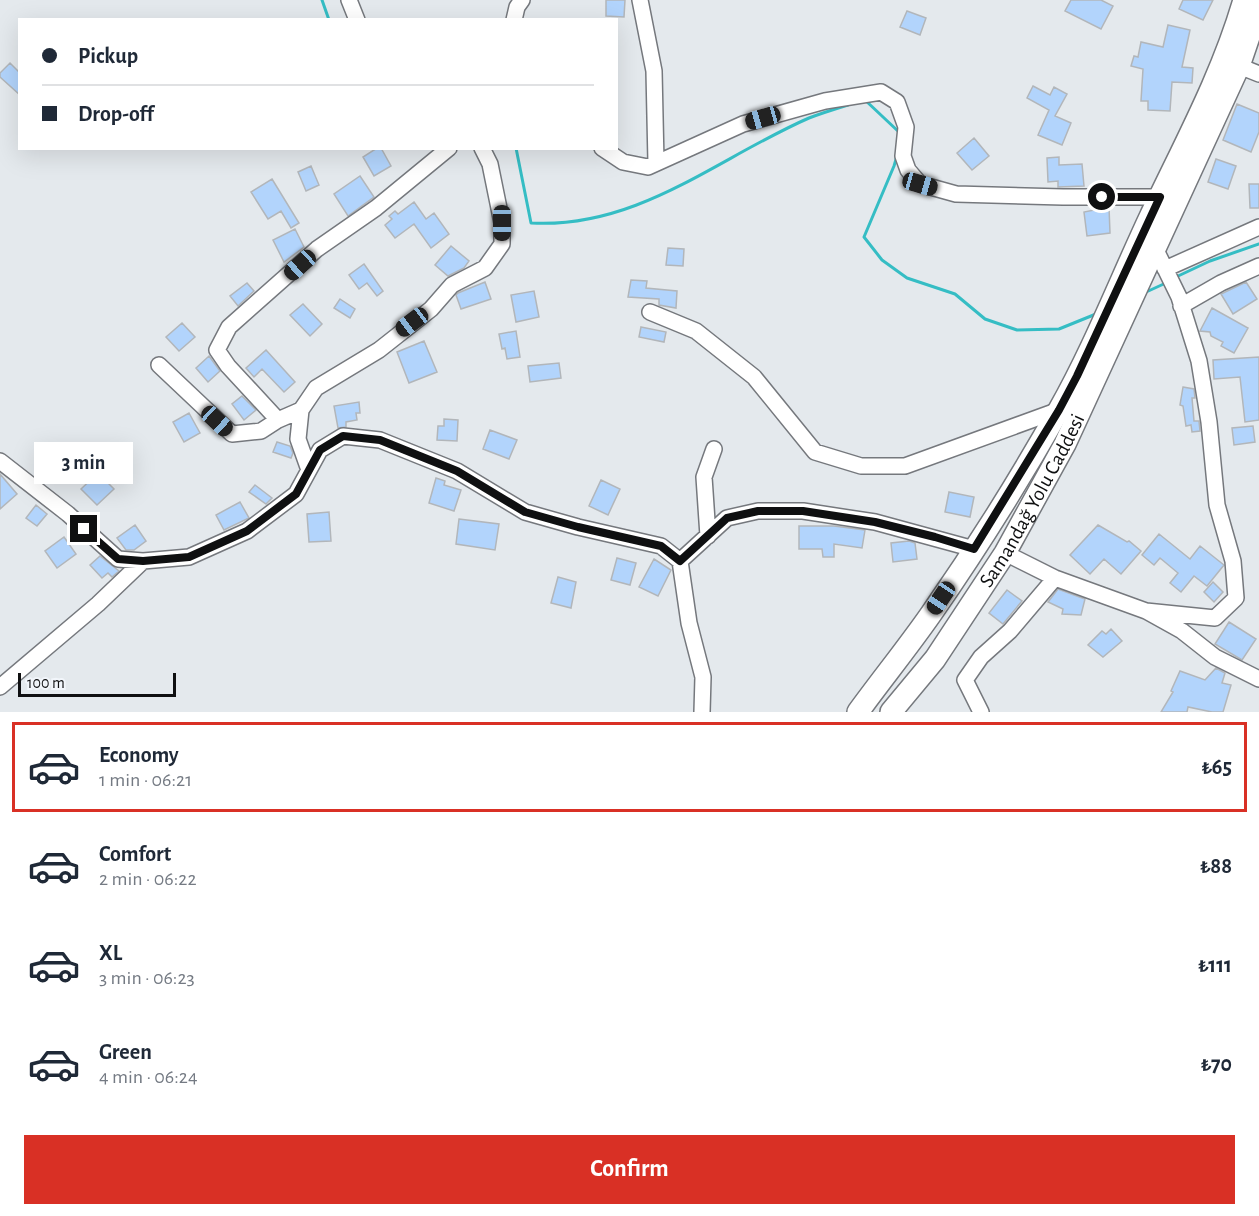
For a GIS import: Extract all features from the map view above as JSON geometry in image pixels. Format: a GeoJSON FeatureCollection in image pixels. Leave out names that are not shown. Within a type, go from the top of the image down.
{"type":"FeatureCollection","features":[{"type":"Feature","properties":{"kind":"highway","name":"Samandağ Yolu Caddesi"},"geometry":{"type":"LineString","coordinates":[[858,712],[930,615],[974,549],[1059,410],[1204,107],[1234,34],[1244,0]]}},
{"type":"Feature","properties":{"kind":"highway","name":"Samandağ Yolu Caddesi"},"geometry":{"type":"LineString","coordinates":[[891,712],[935,659],[1005,552],[1065,444],[1239,66],[1259,7]]}},
{"type":"Feature","properties":{"kind":"street"},"geometry":{"type":"LineString","coordinates":[[349,0],[356,18]]}},
{"type":"Feature","properties":{"kind":"street"},"geometry":{"type":"LineString","coordinates":[[514,18],[517,7],[522,0]]}},
{"type":"Feature","properties":{"kind":"street"},"geometry":{"type":"LineString","coordinates":[[640,0],[654,71],[656,163]]}},
{"type":"Feature","properties":{"kind":"street"},"geometry":{"type":"LineString","coordinates":[[1239,66],[1259,74]]}},
{"type":"Feature","properties":{"kind":"street"},"geometry":{"type":"LineString","coordinates":[[605,150],[623,162],[648,167],[743,124],[825,101],[880,92],[897,102],[906,127],[903,156],[908,170],[920,184],[956,194],[1160,197]]}},
{"type":"Feature","properties":{"kind":"street"},"geometry":{"type":"LineString","coordinates":[[278,420],[228,366],[217,350],[229,327],[317,249],[376,208],[447,150]]}},
{"type":"Feature","properties":{"kind":"street"},"geometry":{"type":"LineString","coordinates":[[309,470],[298,440],[301,410],[316,388],[379,350],[431,309],[452,285],[484,268],[502,244],[502,223],[490,164],[483,150]]}},
{"type":"Feature","properties":{"kind":"street"},"geometry":{"type":"LineString","coordinates":[[1166,271],[1259,227]]}},
{"type":"Feature","properties":{"kind":"street"},"geometry":{"type":"LineString","coordinates":[[1146,611],[1215,618],[1236,598],[1233,561],[1217,505],[1209,422],[1199,361],[1175,290],[1155,248]]}},
{"type":"Feature","properties":{"kind":"street"},"geometry":{"type":"LineString","coordinates":[[1181,306],[1221,283],[1259,266]]}},
{"type":"Feature","properties":{"kind":"street"},"geometry":{"type":"LineString","coordinates":[[650,312],[696,331],[754,377],[815,452],[861,466],[905,466],[1059,410]]}},
{"type":"Feature","properties":{"kind":"street"},"geometry":{"type":"LineString","coordinates":[[159,365],[232,434],[261,431],[278,420],[301,410]]}},
{"type":"Feature","properties":{"kind":"street"},"geometry":{"type":"LineString","coordinates":[[0,461],[68,514],[118,559],[143,561],[189,557],[247,531],[296,494],[320,450],[343,436],[380,440],[457,471],[525,512],[661,546],[680,561],[689,623],[703,677],[702,712]]}},
{"type":"Feature","properties":{"kind":"street"},"geometry":{"type":"LineString","coordinates":[[708,536],[704,477],[714,449]]}},
{"type":"Feature","properties":{"kind":"street"},"geometry":{"type":"LineString","coordinates":[[680,561],[727,518],[758,511],[803,511],[875,522],[974,549]]}},
{"type":"Feature","properties":{"kind":"street"},"geometry":{"type":"LineString","coordinates":[[1005,552],[1055,578],[1146,611],[1182,631],[1215,657],[1259,679]]}},
{"type":"Feature","properties":{"kind":"street"},"geometry":{"type":"LineString","coordinates":[[0,687],[98,604],[143,561]]}},
{"type":"Feature","properties":{"kind":"street"},"geometry":{"type":"LineString","coordinates":[[981,712],[965,680],[981,657],[1010,631],[1055,578]]}},
{"type":"Feature","properties":{"kind":"building"},"geometry":{"type":"Polygon","coordinates":[[[606,0],[625,0],[624,17],[606,16],[606,0]]]}},
{"type":"Feature","properties":{"kind":"building"},"geometry":{"type":"Polygon","coordinates":[[[1071,0],[1101,0],[1113,6],[1101,29],[1065,11],[1071,0]]]}},
{"type":"Feature","properties":{"kind":"building"},"geometry":{"type":"Polygon","coordinates":[[[1183,0],[1213,0],[1203,20],[1179,9],[1183,0]]]}},
{"type":"Feature","properties":{"kind":"building"},"geometry":{"type":"Polygon","coordinates":[[[907,11],[926,18],[920,35],[900,27],[907,11]]]}},
{"type":"Feature","properties":{"kind":"building"},"geometry":{"type":"Polygon","coordinates":[[[1168,25],[1190,30],[1182,67],[1193,68],[1192,83],[1172,82],[1170,111],[1148,110],[1148,101],[1141,101],[1143,69],[1131,66],[1134,56],[1138,57],[1141,42],[1163,47],[1168,25]]]}},
{"type":"Feature","properties":{"kind":"building"},"geometry":{"type":"Polygon","coordinates":[[[10,63],[18,71],[18,93],[0,77],[0,73],[10,63]]]}},
{"type":"Feature","properties":{"kind":"building"},"geometry":{"type":"Polygon","coordinates":[[[1033,86],[1050,95],[1054,87],[1067,94],[1055,116],[1071,123],[1062,145],[1038,135],[1049,110],[1027,98],[1033,86]]]}},
{"type":"Feature","properties":{"kind":"building"},"geometry":{"type":"Polygon","coordinates":[[[1237,104],[1259,113],[1259,132],[1251,152],[1223,140],[1237,104]]]}},
{"type":"Feature","properties":{"kind":"building"},"geometry":{"type":"Polygon","coordinates":[[[974,138],[989,156],[972,170],[957,153],[974,138]]]}},
{"type":"Feature","properties":{"kind":"building"},"geometry":{"type":"Polygon","coordinates":[[[374,150],[382,150],[391,166],[374,176],[363,157],[374,150]]]}},
{"type":"Feature","properties":{"kind":"building"},"geometry":{"type":"Polygon","coordinates":[[[1059,157],[1059,165],[1082,164],[1084,186],[1058,187],[1058,181],[1048,182],[1047,158],[1059,157]]]}},
{"type":"Feature","properties":{"kind":"building"},"geometry":{"type":"Polygon","coordinates":[[[1216,159],[1236,166],[1228,189],[1208,182],[1216,159]]]}},
{"type":"Feature","properties":{"kind":"building"},"geometry":{"type":"Polygon","coordinates":[[[311,166],[319,185],[306,191],[298,172],[311,166]]]}},
{"type":"Feature","properties":{"kind":"building"},"geometry":{"type":"Polygon","coordinates":[[[360,176],[374,197],[348,216],[334,194],[360,176]]]}},
{"type":"Feature","properties":{"kind":"building"},"geometry":{"type":"Polygon","coordinates":[[[272,179],[299,223],[291,228],[281,211],[268,219],[251,192],[272,179]]]}},
{"type":"Feature","properties":{"kind":"building"},"geometry":{"type":"Polygon","coordinates":[[[1249,184],[1259,184],[1259,208],[1250,208],[1249,184]]]}},
{"type":"Feature","properties":{"kind":"building"},"geometry":{"type":"Polygon","coordinates":[[[414,202],[426,219],[434,213],[449,234],[431,248],[414,224],[395,238],[385,225],[392,219],[389,216],[395,211],[398,214],[414,202]]]}},
{"type":"Feature","properties":{"kind":"building"},"geometry":{"type":"Polygon","coordinates":[[[1109,207],[1110,233],[1087,236],[1084,212],[1109,207]]]}},
{"type":"Feature","properties":{"kind":"building"},"geometry":{"type":"Polygon","coordinates":[[[295,229],[304,247],[284,262],[273,240],[295,229]]]}},
{"type":"Feature","properties":{"kind":"building"},"geometry":{"type":"Polygon","coordinates":[[[451,246],[469,261],[464,268],[448,276],[435,265],[451,246]]]}},
{"type":"Feature","properties":{"kind":"building"},"geometry":{"type":"Polygon","coordinates":[[[668,248],[684,249],[683,266],[666,265],[668,248]]]}},
{"type":"Feature","properties":{"kind":"building"},"geometry":{"type":"Polygon","coordinates":[[[364,264],[383,291],[377,296],[367,283],[359,289],[349,275],[364,264]]]}},
{"type":"Feature","properties":{"kind":"building"},"geometry":{"type":"Polygon","coordinates":[[[631,280],[647,281],[646,288],[677,291],[676,308],[659,305],[659,299],[628,297],[631,280]]]}},
{"type":"Feature","properties":{"kind":"building"},"geometry":{"type":"Polygon","coordinates":[[[485,282],[491,299],[461,309],[456,295],[485,282]]]}},
{"type":"Feature","properties":{"kind":"building"},"geometry":{"type":"Polygon","coordinates":[[[1246,282],[1257,299],[1233,314],[1221,294],[1246,282]]]}},
{"type":"Feature","properties":{"kind":"building"},"geometry":{"type":"Polygon","coordinates":[[[247,283],[254,291],[238,306],[230,296],[247,283]]]}},
{"type":"Feature","properties":{"kind":"building"},"geometry":{"type":"Polygon","coordinates":[[[534,291],[539,317],[516,322],[511,295],[534,291]]]}},
{"type":"Feature","properties":{"kind":"building"},"geometry":{"type":"Polygon","coordinates":[[[340,299],[355,309],[350,318],[334,308],[340,299]]]}},
{"type":"Feature","properties":{"kind":"building"},"geometry":{"type":"Polygon","coordinates":[[[303,304],[322,324],[310,336],[290,315],[303,304]]]}},
{"type":"Feature","properties":{"kind":"building"},"geometry":{"type":"Polygon","coordinates":[[[1212,308],[1248,328],[1234,353],[1221,346],[1223,342],[1211,336],[1210,332],[1200,331],[1212,308]]]}},
{"type":"Feature","properties":{"kind":"building"},"geometry":{"type":"Polygon","coordinates":[[[182,323],[195,337],[179,351],[166,337],[182,323]]]}},
{"type":"Feature","properties":{"kind":"building"},"geometry":{"type":"Polygon","coordinates":[[[641,327],[666,332],[664,342],[639,337],[641,327]]]}},
{"type":"Feature","properties":{"kind":"building"},"geometry":{"type":"Polygon","coordinates":[[[516,331],[520,357],[507,359],[499,334],[516,331]]]}},
{"type":"Feature","properties":{"kind":"building"},"geometry":{"type":"Polygon","coordinates":[[[424,341],[437,372],[409,383],[397,352],[424,341]]]}},
{"type":"Feature","properties":{"kind":"building"},"geometry":{"type":"Polygon","coordinates":[[[266,350],[295,382],[284,392],[262,369],[254,377],[246,368],[266,350]]]}},
{"type":"Feature","properties":{"kind":"building"},"geometry":{"type":"Polygon","coordinates":[[[209,356],[220,371],[208,382],[196,368],[209,356]]]}},
{"type":"Feature","properties":{"kind":"building"},"geometry":{"type":"Polygon","coordinates":[[[1259,357],[1259,420],[1245,422],[1240,377],[1214,379],[1213,360],[1259,357]]]}},
{"type":"Feature","properties":{"kind":"building"},"geometry":{"type":"Polygon","coordinates":[[[559,363],[561,378],[530,382],[528,366],[559,363]]]}},
{"type":"Feature","properties":{"kind":"building"},"geometry":{"type":"Polygon","coordinates":[[[1183,387],[1194,389],[1195,398],[1192,398],[1194,421],[1199,421],[1200,431],[1192,432],[1191,425],[1186,426],[1183,406],[1180,405],[1183,387]]]}},
{"type":"Feature","properties":{"kind":"building"},"geometry":{"type":"Polygon","coordinates":[[[242,396],[256,410],[244,420],[232,404],[242,396]]]}},
{"type":"Feature","properties":{"kind":"building"},"geometry":{"type":"Polygon","coordinates":[[[359,402],[360,413],[356,413],[357,420],[346,422],[346,427],[338,428],[334,406],[359,402]]]}},
{"type":"Feature","properties":{"kind":"building"},"geometry":{"type":"Polygon","coordinates":[[[189,413],[200,433],[184,442],[173,422],[189,413]]]}},
{"type":"Feature","properties":{"kind":"building"},"geometry":{"type":"Polygon","coordinates":[[[444,419],[458,420],[457,441],[437,440],[438,426],[444,426],[444,419]]]}},
{"type":"Feature","properties":{"kind":"building"},"geometry":{"type":"Polygon","coordinates":[[[1253,426],[1255,442],[1234,445],[1232,428],[1253,426]]]}},
{"type":"Feature","properties":{"kind":"building"},"geometry":{"type":"Polygon","coordinates":[[[490,430],[517,440],[509,459],[483,449],[490,430]]]}},
{"type":"Feature","properties":{"kind":"building"},"geometry":{"type":"Polygon","coordinates":[[[277,442],[290,446],[293,453],[291,458],[273,452],[277,442]]]}},
{"type":"Feature","properties":{"kind":"building"},"geometry":{"type":"Polygon","coordinates":[[[52,445],[73,468],[59,480],[38,457],[52,445]]]}},
{"type":"Feature","properties":{"kind":"building"},"geometry":{"type":"Polygon","coordinates":[[[98,473],[114,489],[97,505],[81,489],[98,473]]]}},
{"type":"Feature","properties":{"kind":"building"},"geometry":{"type":"Polygon","coordinates":[[[0,474],[17,494],[0,509],[0,474]]]}},
{"type":"Feature","properties":{"kind":"building"},"geometry":{"type":"Polygon","coordinates":[[[436,478],[445,481],[444,485],[461,490],[454,511],[429,503],[436,478]]]}},
{"type":"Feature","properties":{"kind":"building"},"geometry":{"type":"Polygon","coordinates":[[[601,480],[620,489],[608,515],[589,506],[601,480]]]}},
{"type":"Feature","properties":{"kind":"building"},"geometry":{"type":"Polygon","coordinates":[[[255,485],[272,498],[266,504],[249,492],[255,485]]]}},
{"type":"Feature","properties":{"kind":"building"},"geometry":{"type":"Polygon","coordinates":[[[949,492],[974,497],[970,517],[945,512],[949,492]]]}},
{"type":"Feature","properties":{"kind":"building"},"geometry":{"type":"Polygon","coordinates":[[[240,502],[249,518],[224,530],[216,515],[240,502]]]}},
{"type":"Feature","properties":{"kind":"building"},"geometry":{"type":"Polygon","coordinates":[[[36,505],[47,514],[37,526],[26,518],[36,505]]]}},
{"type":"Feature","properties":{"kind":"building"},"geometry":{"type":"Polygon","coordinates":[[[329,512],[331,541],[309,542],[307,514],[329,512]]]}},
{"type":"Feature","properties":{"kind":"building"},"geometry":{"type":"Polygon","coordinates":[[[459,519],[499,524],[495,550],[456,544],[459,519]]]}},
{"type":"Feature","properties":{"kind":"building"},"geometry":{"type":"Polygon","coordinates":[[[135,525],[146,541],[134,550],[126,550],[117,538],[135,525]]]}},
{"type":"Feature","properties":{"kind":"building"},"geometry":{"type":"Polygon","coordinates":[[[1098,525],[1127,542],[1129,541],[1141,551],[1121,574],[1104,559],[1090,574],[1070,555],[1098,525]]]}},
{"type":"Feature","properties":{"kind":"building"},"geometry":{"type":"Polygon","coordinates":[[[799,526],[834,526],[865,530],[862,548],[834,544],[834,557],[823,557],[822,549],[799,549],[799,526]]]}},
{"type":"Feature","properties":{"kind":"building"},"geometry":{"type":"Polygon","coordinates":[[[1159,534],[1190,559],[1200,546],[1224,565],[1207,586],[1194,576],[1181,592],[1170,583],[1178,573],[1160,558],[1154,565],[1142,555],[1159,534]]]}},
{"type":"Feature","properties":{"kind":"building"},"geometry":{"type":"Polygon","coordinates":[[[64,537],[76,554],[57,568],[45,551],[64,537]]]}},
{"type":"Feature","properties":{"kind":"building"},"geometry":{"type":"Polygon","coordinates":[[[909,541],[915,543],[917,559],[893,562],[891,543],[909,541]]]}},
{"type":"Feature","properties":{"kind":"building"},"geometry":{"type":"Polygon","coordinates":[[[100,556],[119,571],[112,577],[108,573],[102,578],[90,565],[100,556]]]}},
{"type":"Feature","properties":{"kind":"building"},"geometry":{"type":"Polygon","coordinates":[[[617,558],[636,563],[630,585],[611,580],[617,558]]]}},
{"type":"Feature","properties":{"kind":"building"},"geometry":{"type":"Polygon","coordinates":[[[654,559],[671,570],[658,596],[639,587],[654,559]]]}},
{"type":"Feature","properties":{"kind":"building"},"geometry":{"type":"Polygon","coordinates":[[[558,577],[576,582],[571,608],[551,603],[558,577]]]}},
{"type":"Feature","properties":{"kind":"building"},"geometry":{"type":"Polygon","coordinates":[[[1213,582],[1223,592],[1214,602],[1204,592],[1213,582]]]}},
{"type":"Feature","properties":{"kind":"building"},"geometry":{"type":"Polygon","coordinates":[[[1058,589],[1085,599],[1081,615],[1062,614],[1063,609],[1048,602],[1058,589]]]}},
{"type":"Feature","properties":{"kind":"building"},"geometry":{"type":"Polygon","coordinates":[[[1007,590],[1022,601],[1003,624],[989,613],[1007,590]]]}},
{"type":"Feature","properties":{"kind":"building"},"geometry":{"type":"Polygon","coordinates":[[[1229,622],[1256,639],[1242,660],[1215,644],[1229,622]]]}},
{"type":"Feature","properties":{"kind":"building"},"geometry":{"type":"Polygon","coordinates":[[[1111,629],[1122,641],[1103,657],[1088,645],[1102,631],[1106,634],[1111,629]]]}},
{"type":"Feature","properties":{"kind":"building"},"geometry":{"type":"Polygon","coordinates":[[[1216,668],[1225,673],[1222,683],[1231,685],[1223,712],[1188,707],[1187,712],[1161,712],[1173,692],[1171,691],[1180,671],[1205,680],[1216,668]]]}},
{"type":"Feature","properties":{"kind":"waterway"},"geometry":{"type":"LineString","coordinates":[[322,0],[328,18]]}},
{"type":"Feature","properties":{"kind":"waterway"},"geometry":{"type":"LineString","coordinates":[[865,100],[900,133]]}},
{"type":"Feature","properties":{"kind":"waterway"},"geometry":{"type":"LineString","coordinates":[[516,150],[531,223],[570,222],[607,215],[642,203],[676,188],[775,134],[809,118],[848,105]]}},
{"type":"Feature","properties":{"kind":"waterway"},"geometry":{"type":"LineString","coordinates":[[897,156],[864,237],[882,260],[907,278],[955,294],[985,319],[1017,330],[1059,329],[1096,314]]}},
{"type":"Feature","properties":{"kind":"waterway"},"geometry":{"type":"LineString","coordinates":[[1176,277],[1210,261],[1259,244]]}},
{"type":"Feature","properties":{"kind":"waterway"},"geometry":{"type":"LineString","coordinates":[[1144,293],[1168,282]]}},
{"type":"Feature","properties":{"kind":"route"},"geometry":{"type":"LineString","coordinates":[[84,529],[118,559],[143,561],[189,557],[247,531],[296,494],[320,450],[343,436],[380,440],[457,471],[525,512],[661,546],[680,561],[727,518],[758,511],[803,511],[875,522],[974,549],[1059,410],[1077,376],[1160,197],[1102,197]]}}]}
